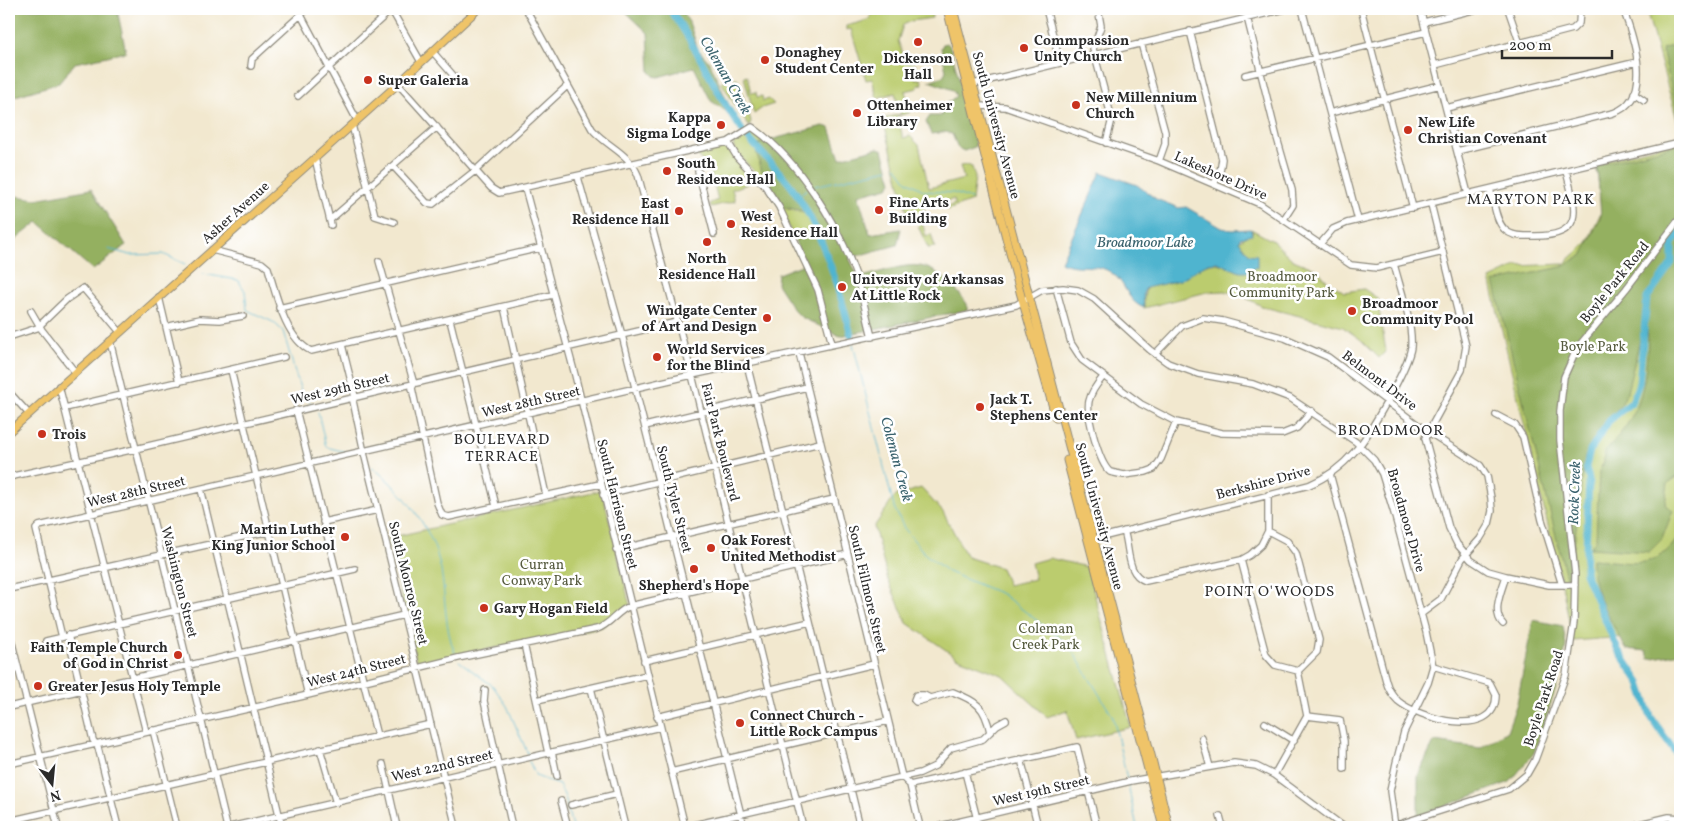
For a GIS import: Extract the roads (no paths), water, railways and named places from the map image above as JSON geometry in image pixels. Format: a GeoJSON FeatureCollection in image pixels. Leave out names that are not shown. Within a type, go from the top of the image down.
{"type":"FeatureCollection","features":[{"type":"Feature","properties":{"kind":"main road","name":"Asher Avenue"},"geometry":{"type":"LineString","coordinates":[[9,432],[398,84],[478,9]]}},
{"type":"Feature","properties":{"kind":"main road","name":"South University Avenue"},"geometry":{"type":"LineString","coordinates":[[947,9],[970,84],[979,106],[1052,404],[1169,827]]}},
{"type":"Feature","properties":{"kind":"main road","name":"South University Avenue"},"geometry":{"type":"LineString","coordinates":[[953,9],[970,84],[1026,298]]}},
{"type":"Feature","properties":{"kind":"main road","name":"South University Avenue"},"geometry":{"type":"LineString","coordinates":[[1154,777],[1163,827]]}},
{"type":"Feature","properties":{"kind":"street"},"geometry":{"type":"LineString","coordinates":[[252,66],[252,59],[307,9]]}},
{"type":"Feature","properties":{"kind":"street"},"geometry":{"type":"LineString","coordinates":[[298,96],[391,9],[421,62]]}},
{"type":"Feature","properties":{"kind":"street","name":"Fair Park Boulevard"},"geometry":{"type":"LineString","coordinates":[[526,9],[566,86],[592,130],[603,141],[619,150],[632,164],[638,175],[692,376],[803,827]]}},
{"type":"Feature","properties":{"kind":"street"},"geometry":{"type":"LineString","coordinates":[[1046,9],[1060,62]]}},
{"type":"Feature","properties":{"kind":"street"},"geometry":{"type":"LineString","coordinates":[[1098,9],[1102,26],[1093,47],[1112,119],[1106,143]]}},
{"type":"Feature","properties":{"kind":"street"},"geometry":{"type":"LineString","coordinates":[[970,84],[1285,9]]}},
{"type":"Feature","properties":{"kind":"street"},"geometry":{"type":"LineString","coordinates":[[1302,9],[1358,220]]}},
{"type":"Feature","properties":{"kind":"street"},"geometry":{"type":"LineString","coordinates":[[1361,9],[1413,208]]}},
{"type":"Feature","properties":{"kind":"street"},"geometry":{"type":"LineString","coordinates":[[1420,9],[1468,194]]}},
{"type":"Feature","properties":{"kind":"street"},"geometry":{"type":"LineString","coordinates":[[1424,22],[1477,9]]}},
{"type":"Feature","properties":{"kind":"street"},"geometry":{"type":"LineString","coordinates":[[1508,9],[1520,44]]}},
{"type":"Feature","properties":{"kind":"street"},"geometry":{"type":"LineString","coordinates":[[1435,65],[1575,28],[1580,21],[1580,9]]}},
{"type":"Feature","properties":{"kind":"street"},"geometry":{"type":"LineString","coordinates":[[1457,151],[1617,111],[1624,107],[1634,93],[1639,78],[1637,62],[1623,9]]}},
{"type":"Feature","properties":{"kind":"street"},"geometry":{"type":"LineString","coordinates":[[301,15],[329,67],[355,122],[368,188],[377,218],[394,222]]}},
{"type":"Feature","properties":{"kind":"street"},"geometry":{"type":"LineString","coordinates":[[1248,17],[1260,73],[1293,198],[1291,210],[1284,219]]}},
{"type":"Feature","properties":{"kind":"street"},"geometry":{"type":"LineString","coordinates":[[1190,31],[1222,159],[1220,172],[1214,184]]}},
{"type":"Feature","properties":{"kind":"street"},"geometry":{"type":"LineString","coordinates":[[1244,76],[1426,32]]}},
{"type":"Feature","properties":{"kind":"street"},"geometry":{"type":"LineString","coordinates":[[1141,43],[1165,132],[1165,144],[1159,161]]}},
{"type":"Feature","properties":{"kind":"street"},"geometry":{"type":"LineString","coordinates":[[433,52],[459,82]]}},
{"type":"Feature","properties":{"kind":"street"},"geometry":{"type":"LineString","coordinates":[[1446,108],[1637,62]]}},
{"type":"Feature","properties":{"kind":"street"},"geometry":{"type":"LineString","coordinates":[[398,84],[497,192],[578,177],[728,142],[752,127],[793,165],[818,198],[848,252],[872,337]]}},
{"type":"Feature","properties":{"kind":"street"},"geometry":{"type":"LineString","coordinates":[[1330,113],[1440,85]]}},
{"type":"Feature","properties":{"kind":"street"},"geometry":{"type":"LineString","coordinates":[[393,166],[431,205],[440,200],[476,170],[566,86]]}},
{"type":"Feature","properties":{"kind":"street"},"geometry":{"type":"LineString","coordinates":[[1634,93],[1644,100]]}},
{"type":"Feature","properties":{"kind":"street","name":"Lakeshore Drive"},"geometry":{"type":"LineString","coordinates":[[979,106],[1005,107],[1159,161],[1214,184],[1260,204],[1346,263],[1358,267],[1375,268],[1443,252]]}},
{"type":"Feature","properties":{"kind":"street"},"geometry":{"type":"LineString","coordinates":[[315,158],[331,222],[437,127]]}},
{"type":"Feature","properties":{"kind":"street"},"geometry":{"type":"LineString","coordinates":[[728,142],[737,157],[761,180],[779,207],[818,290],[832,344]]}},
{"type":"Feature","properties":{"kind":"street"},"geometry":{"type":"LineString","coordinates":[[1320,244],[1333,229],[1358,220],[1680,143]]}},
{"type":"Feature","properties":{"kind":"street"},"geometry":{"type":"LineString","coordinates":[[1490,189],[1499,221],[1508,232],[1526,236],[1558,235],[1570,226],[1574,215],[1566,170]]}},
{"type":"Feature","properties":{"kind":"street"},"geometry":{"type":"LineString","coordinates":[[698,171],[714,234]]}},
{"type":"Feature","properties":{"kind":"street","name":"South Tyler Street"},"geometry":{"type":"LineString","coordinates":[[578,177],[622,335],[744,827]]}},
{"type":"Feature","properties":{"kind":"street","name":"South Harrison Street"},"geometry":{"type":"LineString","coordinates":[[525,188],[567,349],[685,827]]}},
{"type":"Feature","properties":{"kind":"street"},"geometry":{"type":"LineString","coordinates":[[1431,204],[1464,335],[1466,354],[1458,379],[1428,431],[1426,440],[1449,528],[1466,555],[1482,568],[1506,576],[1549,585],[1575,585]]}},
{"type":"Feature","properties":{"kind":"street","name":"Boyle Park Road"},"geometry":{"type":"LineString","coordinates":[[1393,827],[1492,796],[1513,786],[1527,774],[1538,754],[1566,675],[1573,642],[1575,585],[1560,440],[1560,411],[1564,376],[1577,348],[1626,289],[1680,218]]}},
{"type":"Feature","properties":{"kind":"street"},"geometry":{"type":"LineString","coordinates":[[279,308],[540,248]]}},
{"type":"Feature","properties":{"kind":"street"},"geometry":{"type":"LineString","coordinates":[[212,250],[265,265],[268,268],[279,308],[302,344],[311,351],[552,295]]}},
{"type":"Feature","properties":{"kind":"street"},"geometry":{"type":"LineString","coordinates":[[379,261],[414,384],[412,388],[437,503],[444,516],[448,517],[546,494],[600,484]]}},
{"type":"Feature","properties":{"kind":"street","name":"Berkshire Drive"},"geometry":{"type":"LineString","coordinates":[[1090,539],[1309,485],[1330,474],[1360,445],[1406,365],[1411,345],[1410,327],[1394,264]]}},
{"type":"Feature","properties":{"kind":"street"},"geometry":{"type":"LineString","coordinates":[[9,337],[40,326],[67,299],[84,288],[120,332]]}},
{"type":"Feature","properties":{"kind":"street"},"geometry":{"type":"LineString","coordinates":[[1056,288],[1074,349],[1087,364],[1140,404],[1176,422],[1222,433],[1282,434],[1298,428],[1312,411]]}},
{"type":"Feature","properties":{"kind":"street","name":"Broadmoor Drive"},"geometry":{"type":"LineString","coordinates":[[1026,298],[1042,290],[1056,288],[1075,289],[1090,296],[1155,354],[1168,363],[1188,371],[1264,388],[1290,398],[1360,445],[1376,462],[1382,474],[1421,614],[1433,666]]}},
{"type":"Feature","properties":{"kind":"street"},"geometry":{"type":"LineString","coordinates":[[159,297],[179,382]]}},
{"type":"Feature","properties":{"kind":"street","name":"West 28th Street"},"geometry":{"type":"LineString","coordinates":[[48,582],[36,529],[635,389],[1018,304],[1026,298]]}},
{"type":"Feature","properties":{"kind":"street"},"geometry":{"type":"LineString","coordinates":[[504,307],[546,494]]}},
{"type":"Feature","properties":{"kind":"street"},"geometry":{"type":"LineString","coordinates":[[31,311],[75,372]]}},
{"type":"Feature","properties":{"kind":"street"},"geometry":{"type":"LineString","coordinates":[[166,327],[200,319],[244,316]]}},
{"type":"Feature","properties":{"kind":"street","name":"Belmont Drive"},"geometry":{"type":"LineString","coordinates":[[1155,354],[1182,326],[1203,318],[1216,319],[1285,338],[1312,348],[1328,357],[1428,431],[1476,461],[1487,476],[1492,503],[1490,521],[1483,535],[1466,555],[1441,599],[1421,614]]}},
{"type":"Feature","properties":{"kind":"street"},"geometry":{"type":"LineString","coordinates":[[450,320],[496,506]]}},
{"type":"Feature","properties":{"kind":"street","name":"West 29th Street"},"geometry":{"type":"LineString","coordinates":[[9,477],[135,450],[296,410],[355,398],[678,322]]}},
{"type":"Feature","properties":{"kind":"street","name":"Washington Street"},"geometry":{"type":"LineString","coordinates":[[110,341],[200,719],[229,827]]}},
{"type":"Feature","properties":{"kind":"street","name":"South Monroe Street"},"geometry":{"type":"LineString","coordinates":[[342,345],[355,398],[353,404],[364,452],[456,827]]}},
{"type":"Feature","properties":{"kind":"street","name":"South Fillmore Street"},"geometry":{"type":"LineString","coordinates":[[798,353],[902,777]]}},
{"type":"Feature","properties":{"kind":"street"},"geometry":{"type":"LineString","coordinates":[[65,408],[284,357]]}},
{"type":"Feature","properties":{"kind":"street"},"geometry":{"type":"LineString","coordinates":[[747,364],[860,827]]}},
{"type":"Feature","properties":{"kind":"street"},"geometry":{"type":"LineString","coordinates":[[231,370],[242,423],[308,695]]}},
{"type":"Feature","properties":{"kind":"street"},"geometry":{"type":"LineString","coordinates":[[1103,377],[1093,392],[1088,408],[1100,459],[1110,472],[1124,475],[1154,469],[1161,459],[1176,422]]}},
{"type":"Feature","properties":{"kind":"street"},"geometry":{"type":"LineString","coordinates":[[59,386],[134,678],[146,732]]}},
{"type":"Feature","properties":{"kind":"street"},"geometry":{"type":"LineString","coordinates":[[644,426],[807,387]]}},
{"type":"Feature","properties":{"kind":"street"},"geometry":{"type":"LineString","coordinates":[[9,392],[28,414]]}},
{"type":"Feature","properties":{"kind":"street"},"geometry":{"type":"LineString","coordinates":[[296,410],[377,736]]}},
{"type":"Feature","properties":{"kind":"street"},"geometry":{"type":"LineString","coordinates":[[1496,415],[1514,425],[1523,437],[1542,520],[1562,585]]}},
{"type":"Feature","properties":{"kind":"street"},"geometry":{"type":"LineString","coordinates":[[603,494],[820,443]]}},
{"type":"Feature","properties":{"kind":"street"},"geometry":{"type":"LineString","coordinates":[[1330,474],[1388,688],[1402,704],[1415,711],[1436,718],[1466,723],[1485,717],[1495,704],[1496,693],[1489,683],[1433,666],[1428,683],[1415,711],[1404,732],[1391,782],[1390,804],[1393,827]]}},
{"type":"Feature","properties":{"kind":"street"},"geometry":{"type":"LineString","coordinates":[[201,489],[282,827]]}},
{"type":"Feature","properties":{"kind":"street"},"geometry":{"type":"LineString","coordinates":[[1124,531],[1133,572],[1138,578],[1146,581],[1241,560],[1258,549],[1268,530],[1268,495]]}},
{"type":"Feature","properties":{"kind":"street"},"geometry":{"type":"LineString","coordinates":[[616,550],[834,499]]}},
{"type":"Feature","properties":{"kind":"street"},"geometry":{"type":"LineString","coordinates":[[323,522],[378,510]]}},
{"type":"Feature","properties":{"kind":"street"},"geometry":{"type":"LineString","coordinates":[[1268,530],[1287,541],[1296,553],[1319,640],[1317,652],[1298,671]]}},
{"type":"Feature","properties":{"kind":"street"},"geometry":{"type":"LineString","coordinates":[[9,589],[43,580],[48,582],[269,533]]}},
{"type":"Feature","properties":{"kind":"street","name":"West 24th Street"},"geometry":{"type":"LineString","coordinates":[[9,764],[417,668],[602,627],[616,613],[630,606],[848,554]]}},
{"type":"Feature","properties":{"kind":"street"},"geometry":{"type":"LineString","coordinates":[[1241,560],[1266,655],[1275,664],[1298,671]]}},
{"type":"Feature","properties":{"kind":"street"},"geometry":{"type":"LineString","coordinates":[[46,641],[355,569]]}},
{"type":"Feature","properties":{"kind":"street"},"geometry":{"type":"LineString","coordinates":[[1503,624],[1498,616],[1498,604],[1506,576]]}},
{"type":"Feature","properties":{"kind":"street"},"geometry":{"type":"LineString","coordinates":[[48,582],[65,636],[94,744],[98,747],[118,827]]}},
{"type":"Feature","properties":{"kind":"street"},"geometry":{"type":"LineString","coordinates":[[9,707],[404,615]]}},
{"type":"Feature","properties":{"kind":"street"},"geometry":{"type":"LineString","coordinates":[[644,661],[810,622]]}},
{"type":"Feature","properties":{"kind":"street"},"geometry":{"type":"LineString","coordinates":[[9,631],[11,649],[58,827]]}},
{"type":"Feature","properties":{"kind":"street"},"geometry":{"type":"LineString","coordinates":[[524,644],[557,776]]}},
{"type":"Feature","properties":{"kind":"street"},"geometry":{"type":"LineString","coordinates":[[658,717],[874,664]]}},
{"type":"Feature","properties":{"kind":"street"},"geometry":{"type":"LineString","coordinates":[[1274,775],[1306,716],[1298,671]]}},
{"type":"Feature","properties":{"kind":"street"},"geometry":{"type":"LineString","coordinates":[[537,700],[647,675]]}},
{"type":"Feature","properties":{"kind":"street"},"geometry":{"type":"LineString","coordinates":[[591,688],[625,827]]}},
{"type":"Feature","properties":{"kind":"street"},"geometry":{"type":"LineString","coordinates":[[485,690],[484,700],[512,827]]}},
{"type":"Feature","properties":{"kind":"street"},"geometry":{"type":"LineString","coordinates":[[930,698],[953,692],[978,703],[984,713],[990,732]]}},
{"type":"Feature","properties":{"kind":"street"},"geometry":{"type":"LineString","coordinates":[[1306,716],[1340,720],[1344,741],[1344,769]]}},
{"type":"Feature","properties":{"kind":"street"},"geometry":{"type":"LineString","coordinates":[[685,827],[917,774],[936,766],[951,748],[978,741],[1006,720]]}},
{"type":"Feature","properties":{"kind":"street"},"geometry":{"type":"LineString","coordinates":[[671,772],[888,721]]}},
{"type":"Feature","properties":{"kind":"street"},"geometry":{"type":"LineString","coordinates":[[1265,723],[1294,741]]}},
{"type":"Feature","properties":{"kind":"street"},"geometry":{"type":"LineString","coordinates":[[9,821],[430,724]]}},
{"type":"Feature","properties":{"kind":"street","name":"West 22nd Street"},"geometry":{"type":"LineString","coordinates":[[229,827],[660,727]]}},
{"type":"Feature","properties":{"kind":"street"},"geometry":{"type":"LineString","coordinates":[[153,730],[177,827]]}},
{"type":"Feature","properties":{"kind":"street"},"geometry":{"type":"LineString","coordinates":[[1202,738],[1210,767]]}},
{"type":"Feature","properties":{"kind":"street"},"geometry":{"type":"LineString","coordinates":[[910,785],[1077,746],[1097,827]]}},
{"type":"Feature","properties":{"kind":"street"},"geometry":{"type":"LineString","coordinates":[[320,749],[336,803]]}},
{"type":"Feature","properties":{"kind":"street"},"geometry":{"type":"LineString","coordinates":[[1021,759],[1038,827]]}},
{"type":"Feature","properties":{"kind":"street"},"geometry":{"type":"LineString","coordinates":[[383,764],[397,827]]}},
{"type":"Feature","properties":{"kind":"street"},"geometry":{"type":"LineString","coordinates":[[1154,777],[1210,767],[1244,764],[1262,768],[1344,827]]}},
{"type":"Feature","properties":{"kind":"street"},"geometry":{"type":"LineString","coordinates":[[965,772],[979,827]]}},
{"type":"Feature","properties":{"kind":"street"},"geometry":{"type":"LineString","coordinates":[[917,774],[920,783]]}},
{"type":"Feature","properties":{"kind":"street"},"geometry":{"type":"LineString","coordinates":[[902,777],[910,785],[920,827]]}},
{"type":"Feature","properties":{"kind":"street","name":"West 19th Street"},"geometry":{"type":"LineString","coordinates":[[936,827],[1154,777]]}},
{"type":"Feature","properties":{"kind":"street"},"geometry":{"type":"LineString","coordinates":[[571,805],[617,794]]}},
{"type":"Feature","properties":{"kind":"street"},"geometry":{"type":"LineString","coordinates":[[561,801],[568,827]]}},
{"type":"Feature","properties":{"kind":"street"},"geometry":{"type":"LineString","coordinates":[[1220,816],[1224,827]]}},
{"type":"Feature","properties":{"kind":"street"},"geometry":{"type":"LineString","coordinates":[[1631,826],[1669,817],[1680,818]]}},
{"type":"Feature","properties":{"kind":"water","name":"Broadmoor Lake"},"geometry":{"type":"Polygon","coordinates":[[[1101,172],[1137,185],[1156,199],[1179,208],[1186,207],[1222,228],[1232,230],[1251,229],[1252,235],[1240,238],[1239,241],[1249,254],[1257,255],[1257,268],[1254,267],[1250,272],[1240,272],[1217,262],[1208,263],[1180,280],[1146,288],[1143,293],[1144,308],[1130,297],[1118,278],[1107,270],[1068,265],[1061,262],[1101,172]]]}},
{"type":"Feature","properties":{"kind":"waterway","name":"Coleman Creek"},"geometry":{"type":"LineString","coordinates":[[669,9],[689,38],[742,130]]}},
{"type":"Feature","properties":{"kind":"waterway","name":"Coleman Creek"},"geometry":{"type":"LineString","coordinates":[[746,135],[789,183],[813,223],[829,260],[851,335]]}},
{"type":"Feature","properties":{"kind":"waterway"},"geometry":{"type":"LineString","coordinates":[[896,166],[907,181],[925,191],[954,193],[971,199]]}},
{"type":"Feature","properties":{"kind":"waterway"},"geometry":{"type":"LineString","coordinates":[[815,186],[888,169]]}},
{"type":"Feature","properties":{"kind":"waterway"},"geometry":{"type":"LineString","coordinates":[[797,196],[807,189]]}},
{"type":"Feature","properties":{"kind":"waterway","name":"Rock Creek"},"geometry":{"type":"LineString","coordinates":[[1680,232],[1672,244],[1672,263],[1647,298],[1639,383],[1632,402],[1609,421],[1590,451],[1586,467],[1589,479],[1585,573],[1618,650],[1640,683],[1651,717],[1680,759]]}},
{"type":"Feature","properties":{"kind":"waterway"},"geometry":{"type":"LineString","coordinates":[[108,249],[130,255],[163,254],[185,264]]}},
{"type":"Feature","properties":{"kind":"waterway"},"geometry":{"type":"LineString","coordinates":[[203,274],[238,280],[245,291],[247,310],[273,322],[283,331],[301,391],[311,403]]}},
{"type":"Feature","properties":{"kind":"waterway","name":"Coleman Creek"},"geometry":{"type":"LineString","coordinates":[[853,344],[894,507],[904,528],[925,554],[948,572],[1002,594],[1069,645],[1113,717],[1127,779]]}},
{"type":"Feature","properties":{"kind":"waterway"},"geometry":{"type":"LineString","coordinates":[[318,412],[326,447],[346,452]]}},
{"type":"Feature","properties":{"kind":"waterway"},"geometry":{"type":"LineString","coordinates":[[371,466],[406,499],[424,525],[431,540],[441,570],[447,623],[455,653]]}},
{"type":"Feature","properties":{"kind":"waterway"},"geometry":{"type":"LineString","coordinates":[[459,661],[493,686],[507,706],[528,754]]}},
{"type":"Feature","properties":{"kind":"waterway"},"geometry":{"type":"LineString","coordinates":[[529,761],[536,776],[559,785],[565,797],[572,827]]}},
{"type":"Feature","properties":{"kind":"waterway","name":"Coleman Creek"},"geometry":{"type":"LineString","coordinates":[[1128,785],[1137,827]]}},
{"type":"Feature","properties":{"kind":"place","name":"Dickenson Hall"},"geometry":{"type":"Point","coordinates":[918,42]}},
{"type":"Feature","properties":{"kind":"place","name":"Commpassion Unity Church"},"geometry":{"type":"Point","coordinates":[1024,48]}},
{"type":"Feature","properties":{"kind":"place","name":"Donaghey Student Center"},"geometry":{"type":"Point","coordinates":[765,60]}},
{"type":"Feature","properties":{"kind":"place","name":"Super Galeria"},"geometry":{"type":"Point","coordinates":[368,80]}},
{"type":"Feature","properties":{"kind":"place","name":"New Millennium Church"},"geometry":{"type":"Point","coordinates":[1076,105]}},
{"type":"Feature","properties":{"kind":"place","name":"Ottenheimer Library"},"geometry":{"type":"Point","coordinates":[857,113]}},
{"type":"Feature","properties":{"kind":"place","name":"Kappa Sigma Lodge"},"geometry":{"type":"Point","coordinates":[721,125]}},
{"type":"Feature","properties":{"kind":"place","name":"New Life Christian Covenant"},"geometry":{"type":"Point","coordinates":[1408,130]}},
{"type":"Feature","properties":{"kind":"place","name":"South Residence Hall"},"geometry":{"type":"Point","coordinates":[667,171]}},
{"type":"Feature","properties":{"kind":"place","name":"Fine Arts Building"},"geometry":{"type":"Point","coordinates":[879,210]}},
{"type":"Feature","properties":{"kind":"place","name":"East Residence Hall"},"geometry":{"type":"Point","coordinates":[679,211]}},
{"type":"Feature","properties":{"kind":"place","name":"West Residence Hall"},"geometry":{"type":"Point","coordinates":[731,224]}},
{"type":"Feature","properties":{"kind":"place","name":"North Residence Hall"},"geometry":{"type":"Point","coordinates":[707,242]}},
{"type":"Feature","properties":{"kind":"place","name":"University of Arkansas At Little Rock"},"geometry":{"type":"Point","coordinates":[842,287]}},
{"type":"Feature","properties":{"kind":"place","name":"Broadmoor Community Pool"},"geometry":{"type":"Point","coordinates":[1352,311]}},
{"type":"Feature","properties":{"kind":"place","name":"Windgate Center of Art and Design"},"geometry":{"type":"Point","coordinates":[767,318]}},
{"type":"Feature","properties":{"kind":"place","name":"World Services for the Blind"},"geometry":{"type":"Point","coordinates":[657,357]}},
{"type":"Feature","properties":{"kind":"place","name":"Jack T. Stephens Center"},"geometry":{"type":"Point","coordinates":[980,407]}},
{"type":"Feature","properties":{"kind":"place","name":"Trois"},"geometry":{"type":"Point","coordinates":[42,434]}},
{"type":"Feature","properties":{"kind":"place","name":"Martin Luther King Junior School"},"geometry":{"type":"Point","coordinates":[345,537]}},
{"type":"Feature","properties":{"kind":"place","name":"Oak Forest United Methodist"},"geometry":{"type":"Point","coordinates":[711,548]}},
{"type":"Feature","properties":{"kind":"place","name":"Shepherd's Hope"},"geometry":{"type":"Point","coordinates":[694,569]}},
{"type":"Feature","properties":{"kind":"place","name":"Gary Hogan Field"},"geometry":{"type":"Point","coordinates":[484,608]}},
{"type":"Feature","properties":{"kind":"place","name":"Faith Temple Church of God in Christ"},"geometry":{"type":"Point","coordinates":[178,655]}},
{"type":"Feature","properties":{"kind":"place","name":"Greater Jesus Holy Temple"},"geometry":{"type":"Point","coordinates":[38,686]}},
{"type":"Feature","properties":{"kind":"place","name":"Connect Church - Little Rock Campus"},"geometry":{"type":"Point","coordinates":[740,723]}},
{"type":"Feature","properties":{"kind":"district","name":"MARYTON PARK"},"geometry":{"type":"Point","coordinates":[1531,199]}},
{"type":"Feature","properties":{"kind":"district","name":"BROADMOOR"},"geometry":{"type":"Point","coordinates":[1391,430]}},
{"type":"Feature","properties":{"kind":"district","name":"BOULEVARD TERRACE"},"geometry":{"type":"Point","coordinates":[502,448]}},
{"type":"Feature","properties":{"kind":"district","name":"POINT O'WOODS"},"geometry":{"type":"Point","coordinates":[1270,591]}},
{"type":"Feature","properties":{"kind":"park label","name":"Broadmoor Community Park"},"geometry":{"type":"Point","coordinates":[1282,284]}},
{"type":"Feature","properties":{"kind":"park label","name":"Boyle Park"},"geometry":{"type":"Point","coordinates":[1593,346]}},
{"type":"Feature","properties":{"kind":"park label","name":"Curran Conway Park"},"geometry":{"type":"Point","coordinates":[542,572]}},
{"type":"Feature","properties":{"kind":"park label","name":"Coleman Creek Park"},"geometry":{"type":"Point","coordinates":[1046,636]}}]}
